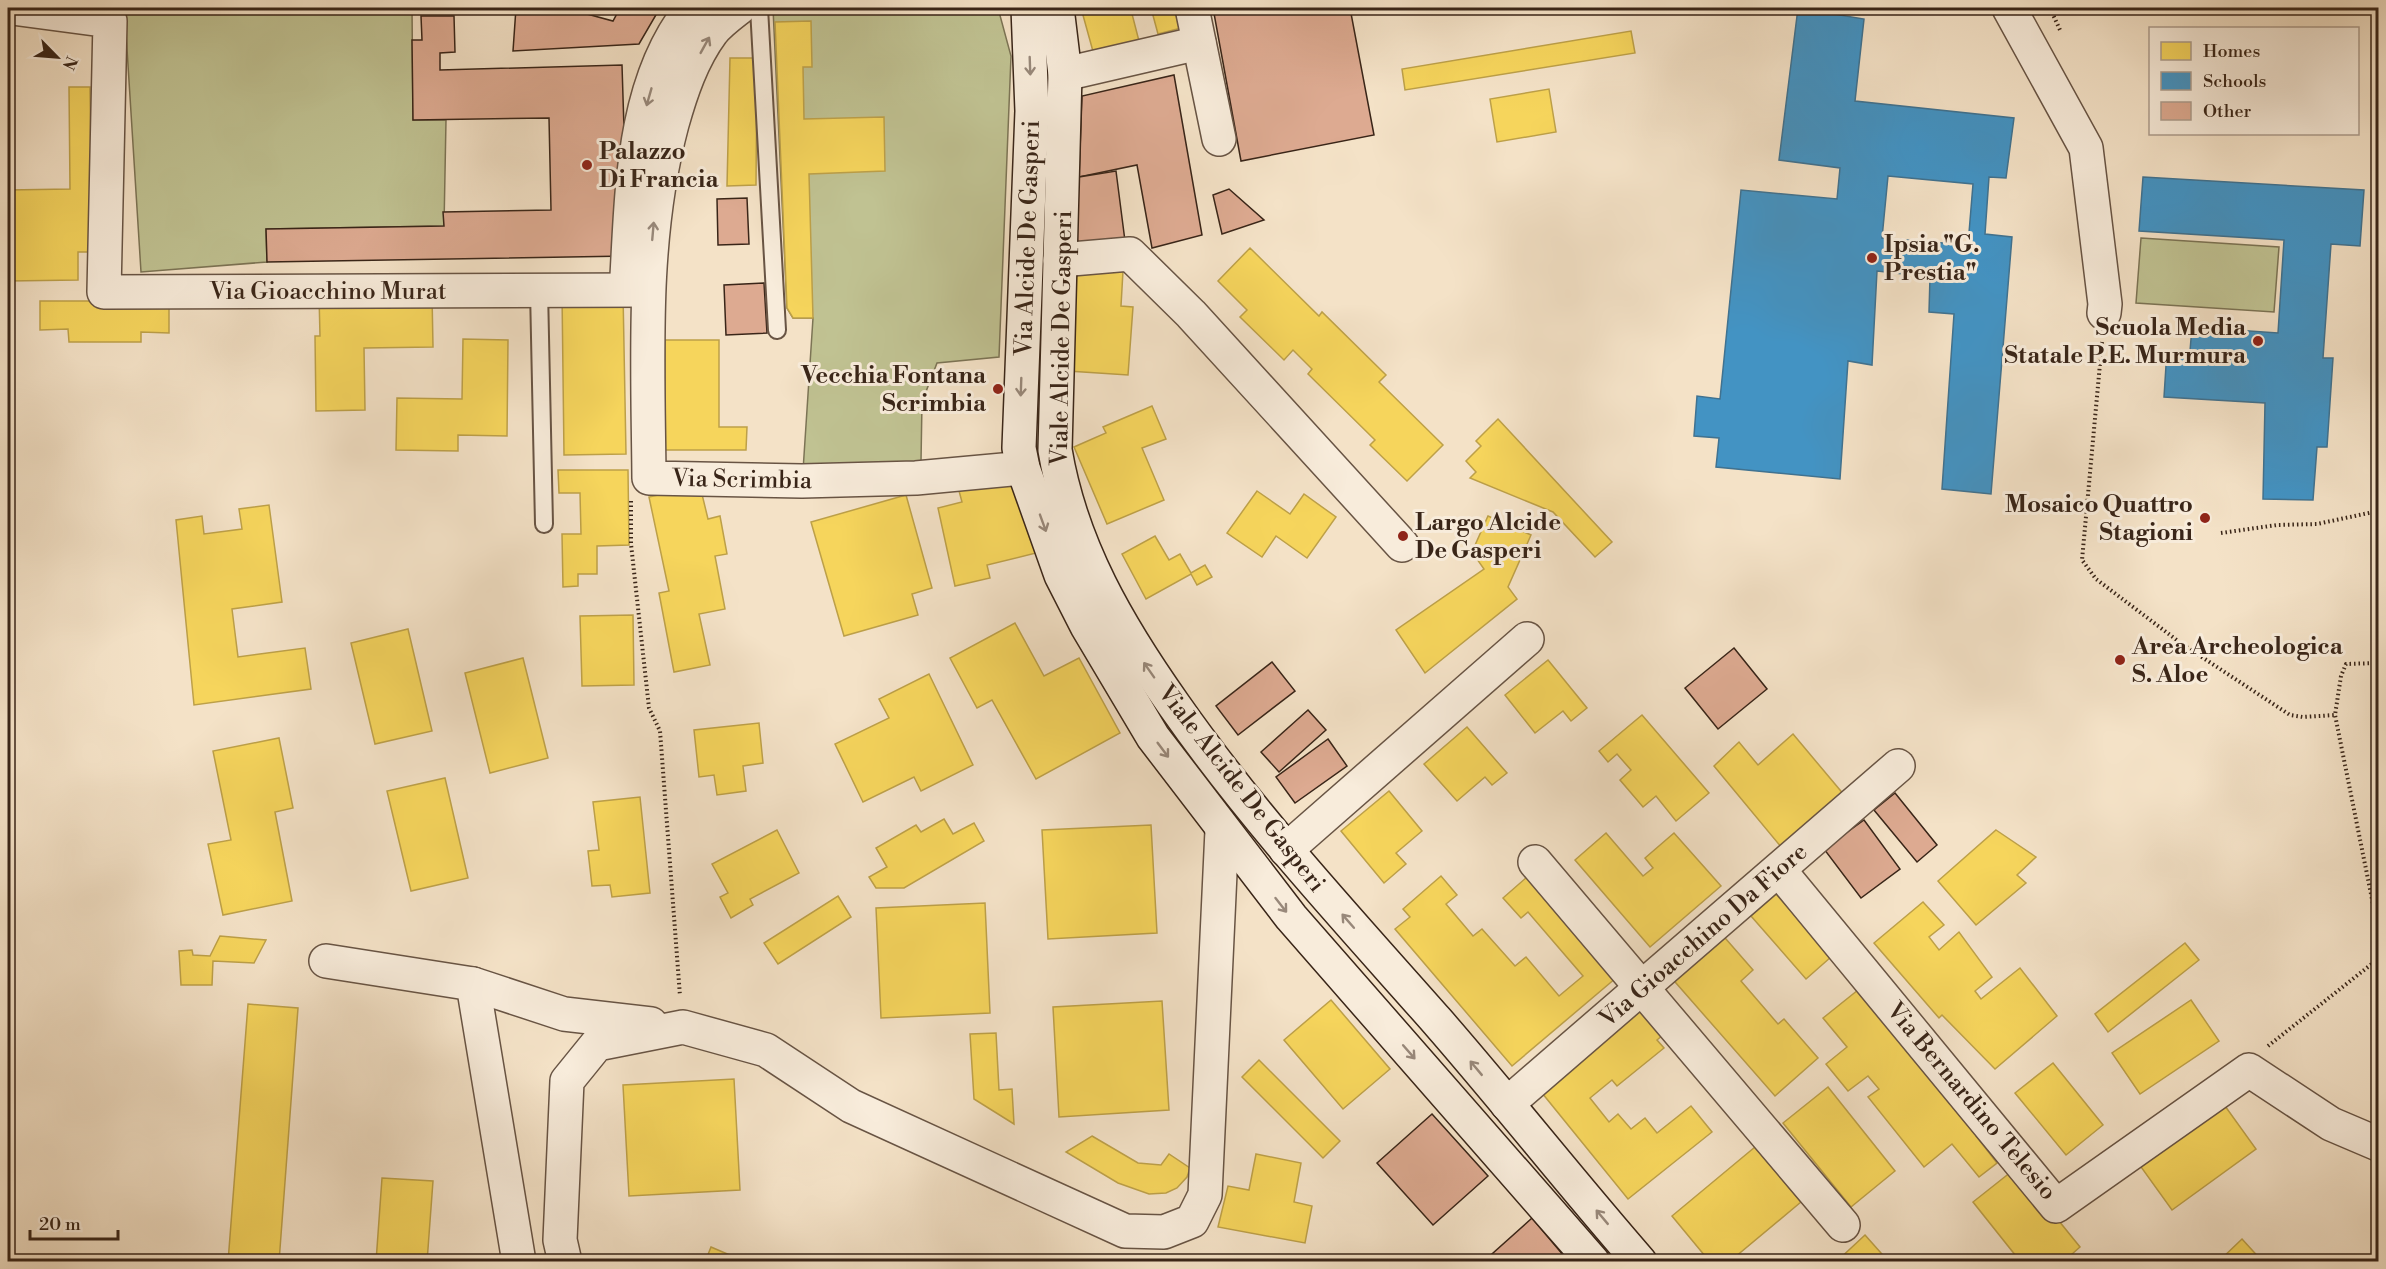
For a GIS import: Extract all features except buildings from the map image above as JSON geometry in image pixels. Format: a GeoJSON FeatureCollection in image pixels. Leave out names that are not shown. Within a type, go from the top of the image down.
{"type":"FeatureCollection","features":[{"type":"Feature","properties":{"kind":"street","name":"Via Gioacchino Murat"},"geometry":{"type":"LineString","coordinates":[[12,8],[110,21],[104,292],[637,290]]}},
{"type":"Feature","properties":{"kind":"street"},"geometry":{"type":"LineString","coordinates":[[637,290],[631,204],[639,132],[656,73],[672,33],[692,8]]}},
{"type":"Feature","properties":{"kind":"street"},"geometry":{"type":"LineString","coordinates":[[637,290],[668,141],[684,82],[712,32],[739,8]]}},
{"type":"Feature","properties":{"kind":"street","name":"Via Alcide De Gasperi"},"geometry":{"type":"LineString","coordinates":[[1023,468],[1019,448],[1032,111],[1028,8]]}},
{"type":"Feature","properties":{"kind":"street","name":"Viale Alcide De Gasperi"},"geometry":{"type":"LineString","coordinates":[[1057,8],[1065,74],[1055,450],[1061,489],[1108,603],[1142,659],[1207,752],[1286,850],[1507,1104],[1640,1262]]}},
{"type":"Feature","properties":{"kind":"street"},"geometry":{"type":"LineString","coordinates":[[1192,8],[1219,139]]}},
{"type":"Feature","properties":{"kind":"street"},"geometry":{"type":"LineString","coordinates":[[2009,8],[2086,148],[2105,304],[2104,313]]}},
{"type":"Feature","properties":{"kind":"street"},"geometry":{"type":"LineString","coordinates":[[1065,74],[1199,44]]}},
{"type":"Feature","properties":{"kind":"street"},"geometry":{"type":"LineString","coordinates":[[1060,260],[1130,254],[1191,314],[1402,545]]}},
{"type":"Feature","properties":{"kind":"street","name":"Via Scrimbia"},"geometry":{"type":"LineString","coordinates":[[637,290],[649,478],[757,482],[916,478],[1023,468]]}},
{"type":"Feature","properties":{"kind":"street","name":"Viale Alcide De Gasperi"},"geometry":{"type":"LineString","coordinates":[[1023,468],[1061,575],[1087,626],[1153,737],[1222,830],[1291,916],[1593,1262]]}},
{"type":"Feature","properties":{"kind":"street"},"geometry":{"type":"LineString","coordinates":[[1286,850],[1527,639]]}},
{"type":"Feature","properties":{"kind":"street","name":"Via Gioacchino Da Fiore"},"geometry":{"type":"LineString","coordinates":[[1507,1104],[1898,766]]}},
{"type":"Feature","properties":{"kind":"street"},"geometry":{"type":"LineString","coordinates":[[326,961],[473,984],[564,1014],[682,1027],[766,1050],[850,1106],[1125,1231],[1164,1232],[1192,1221],[1205,1195],[1222,830]]}},
{"type":"Feature","properties":{"kind":"street"},"geometry":{"type":"LineString","coordinates":[[1535,862],[1843,1224]]}},
{"type":"Feature","properties":{"kind":"street","name":"Via Bernardino Telesio"},"geometry":{"type":"LineString","coordinates":[[1779,870],[2056,1206],[2249,1070],[2331,1124],[2379,1144]]}},
{"type":"Feature","properties":{"kind":"street"},"geometry":{"type":"LineString","coordinates":[[473,984],[519,1262]]}},
{"type":"Feature","properties":{"kind":"street"},"geometry":{"type":"LineString","coordinates":[[565,1262],[560,1240],[567,1081],[597,1044],[682,1027]]}},
{"type":"Feature","properties":{"kind":"lane"},"geometry":{"type":"LineString","coordinates":[[759,8],[777,330]]}},
{"type":"Feature","properties":{"kind":"lane"},"geometry":{"type":"LineString","coordinates":[[539,290],[544,524]]}},
{"type":"Feature","properties":{"kind":"path"},"geometry":{"type":"LineString","coordinates":[[2104,313],[2082,560],[2096,579],[2182,644],[2290,715],[2303,717],[2335,715]]}},
{"type":"Feature","properties":{"kind":"path"},"geometry":{"type":"LineString","coordinates":[[2221,533],[2277,525],[2317,524],[2379,511]]}},
{"type":"Feature","properties":{"kind":"path"},"geometry":{"type":"LineString","coordinates":[[2379,663],[2346,664],[2341,676],[2335,715],[2379,929]]}},
{"type":"Feature","properties":{"kind":"path"},"geometry":{"type":"LineString","coordinates":[[649,708],[660,731],[682,1027]]}},
{"type":"Feature","properties":{"kind":"path"},"geometry":{"type":"LineString","coordinates":[[2265,1048],[2379,959]]}},
{"type":"Feature","properties":{"kind":"green space"},"geometry":{"type":"Polygon","coordinates":[[[128,8],[412,8],[413,120],[446,120],[444,226],[266,229],[267,262],[141,272],[125,17],[128,8]]]}},
{"type":"Feature","properties":{"kind":"green space"},"geometry":{"type":"Polygon","coordinates":[[[773,8],[998,8],[1011,56],[999,357],[937,363],[922,402],[921,462],[803,471],[813,318],[793,318],[787,308],[773,8]]]}},
{"type":"Feature","properties":{"kind":"green space"},"geometry":{"type":"Polygon","coordinates":[[[2141,238],[2279,247],[2274,312],[2136,303],[2141,238]]]}},
{"type":"Feature","properties":{"kind":"place","name":"Palazzo Di Francia"},"geometry":{"type":"Point","coordinates":[587,165]}},
{"type":"Feature","properties":{"kind":"place","name":"Ipsia \"G. Prestia\""},"geometry":{"type":"Point","coordinates":[1872,258]}},
{"type":"Feature","properties":{"kind":"place","name":"Scuola Media Statale P.E. Murmura"},"geometry":{"type":"Point","coordinates":[2258,341]}},
{"type":"Feature","properties":{"kind":"place","name":"Vecchia Fontana Scrimbia"},"geometry":{"type":"Point","coordinates":[998,389]}},
{"type":"Feature","properties":{"kind":"place","name":"Mosaico Quattro Stagioni"},"geometry":{"type":"Point","coordinates":[2205,518]}},
{"type":"Feature","properties":{"kind":"place","name":"Largo Alcide De Gasperi"},"geometry":{"type":"Point","coordinates":[1403,536]}},
{"type":"Feature","properties":{"kind":"place","name":"Area Archeologica S. Aloe"},"geometry":{"type":"Point","coordinates":[2120,660]}}]}
